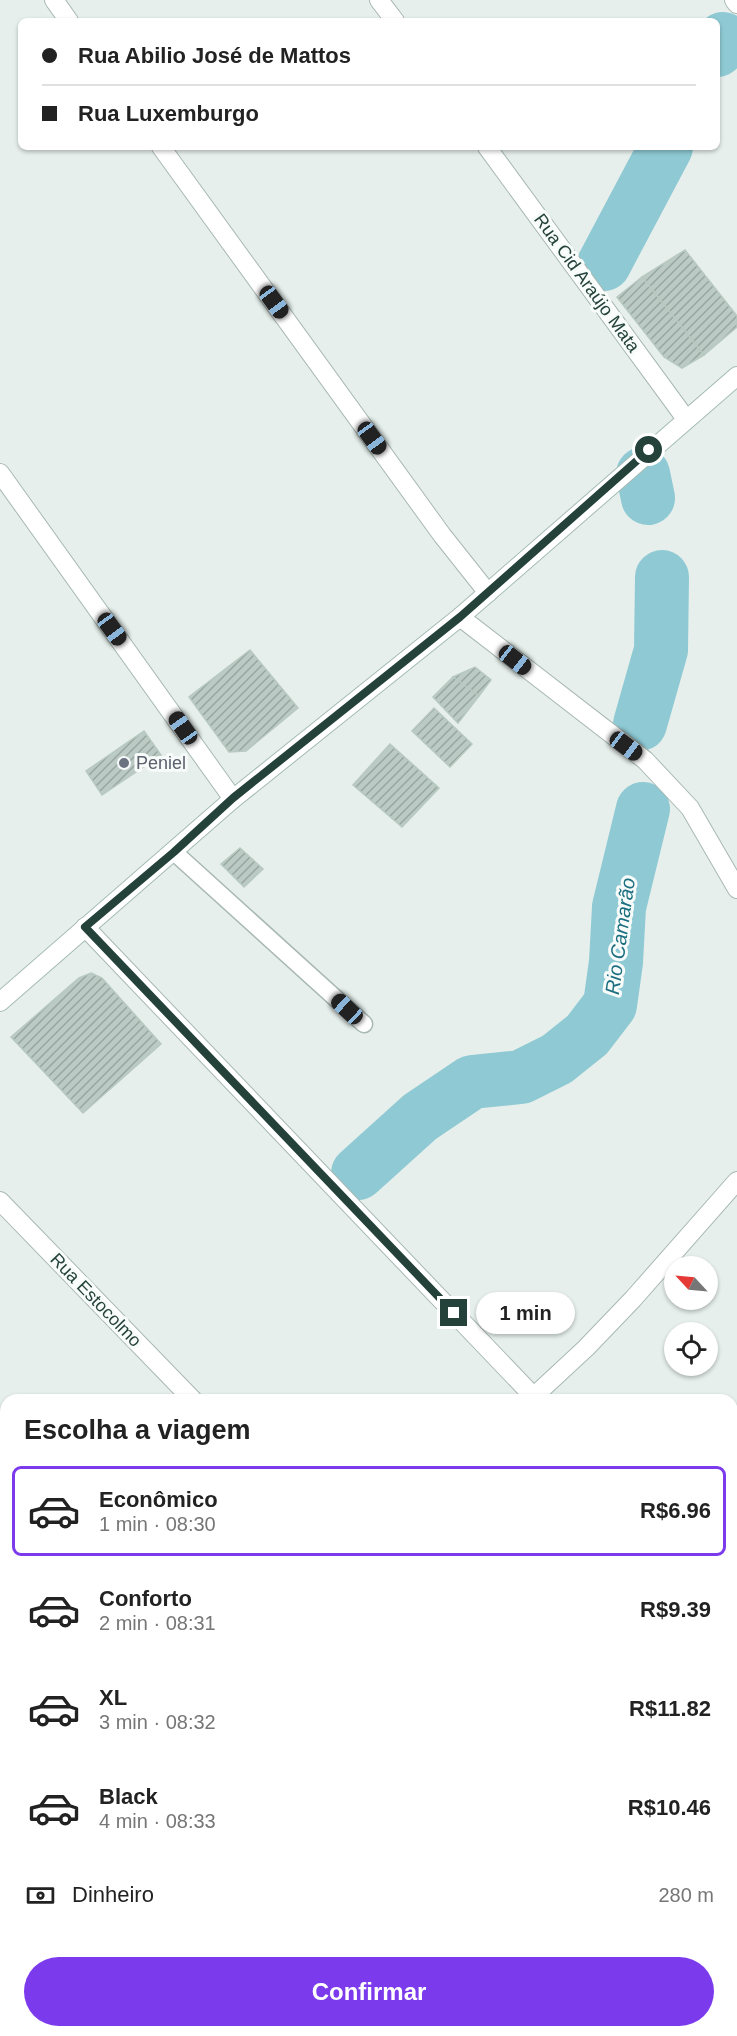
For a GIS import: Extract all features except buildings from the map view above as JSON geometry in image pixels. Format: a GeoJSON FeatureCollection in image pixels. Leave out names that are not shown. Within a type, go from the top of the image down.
{"type":"FeatureCollection","features":[{"type":"Feature","properties":{"kind":"street"},"geometry":{"type":"LineString","coordinates":[[54,0],[67,18]]}},
{"type":"Feature","properties":{"kind":"street"},"geometry":{"type":"LineString","coordinates":[[379,0],[393,18]]}},
{"type":"Feature","properties":{"kind":"street"},"geometry":{"type":"LineString","coordinates":[[734,0],[737,4]]}},
{"type":"Feature","properties":{"kind":"street"},"geometry":{"type":"LineString","coordinates":[[163,150],[442,535],[488,593]]}},
{"type":"Feature","properties":{"kind":"street","name":"Rua Cid Araújo Mata"},"geometry":{"type":"LineString","coordinates":[[489,150],[686,419]]}},
{"type":"Feature","properties":{"kind":"street"},"geometry":{"type":"LineString","coordinates":[[0,1002],[233,798],[460,617],[737,376]]}},
{"type":"Feature","properties":{"kind":"street"},"geometry":{"type":"LineString","coordinates":[[0,473],[233,798]]}},
{"type":"Feature","properties":{"kind":"street"},"geometry":{"type":"LineString","coordinates":[[460,617],[645,760],[690,807],[737,889]]}},
{"type":"Feature","properties":{"kind":"street"},"geometry":{"type":"LineString","coordinates":[[85,927],[528,1394]]}},
{"type":"Feature","properties":{"kind":"street"},"geometry":{"type":"LineString","coordinates":[[536,1394],[586,1348],[633,1299],[737,1181]]}},
{"type":"Feature","properties":{"kind":"street","name":"Rua Estocolmo"},"geometry":{"type":"LineString","coordinates":[[0,1201],[187,1394]]}},
{"type":"Feature","properties":{"kind":"lane"},"geometry":{"type":"LineString","coordinates":[[174,852],[364,1024]]}},
{"type":"Feature","properties":{"kind":"waterway","name":"Rio Camarão"},"geometry":{"type":"LineString","coordinates":[[720,44],[723,39]]}},
{"type":"Feature","properties":{"kind":"waterway","name":"Rio Camarão"},"geometry":{"type":"LineString","coordinates":[[604,264],[664,150]]}},
{"type":"Feature","properties":{"kind":"waterway","name":"Rio Camarão"},"geometry":{"type":"LineString","coordinates":[[643,474],[648,498]]}},
{"type":"Feature","properties":{"kind":"waterway","name":"Rio Camarão"},"geometry":{"type":"LineString","coordinates":[[640,724],[661,650],[662,577]]}},
{"type":"Feature","properties":{"kind":"waterway","name":"Rio Camarão"},"geometry":{"type":"LineString","coordinates":[[358,1173],[420,1117],[472,1082],[521,1077],[557,1059],[587,1035],[610,1005],[616,962],[619,907],[643,809]]}},
{"type":"Feature","properties":{"kind":"place","name":"Peniel"},"geometry":{"type":"Point","coordinates":[124,763]}},
{"type":"Feature","properties":{"kind":"route"},"geometry":{"type":"LineString","coordinates":[[454,1313],[85,927],[174,852],[233,798],[460,617],[649,450]]}}]}
